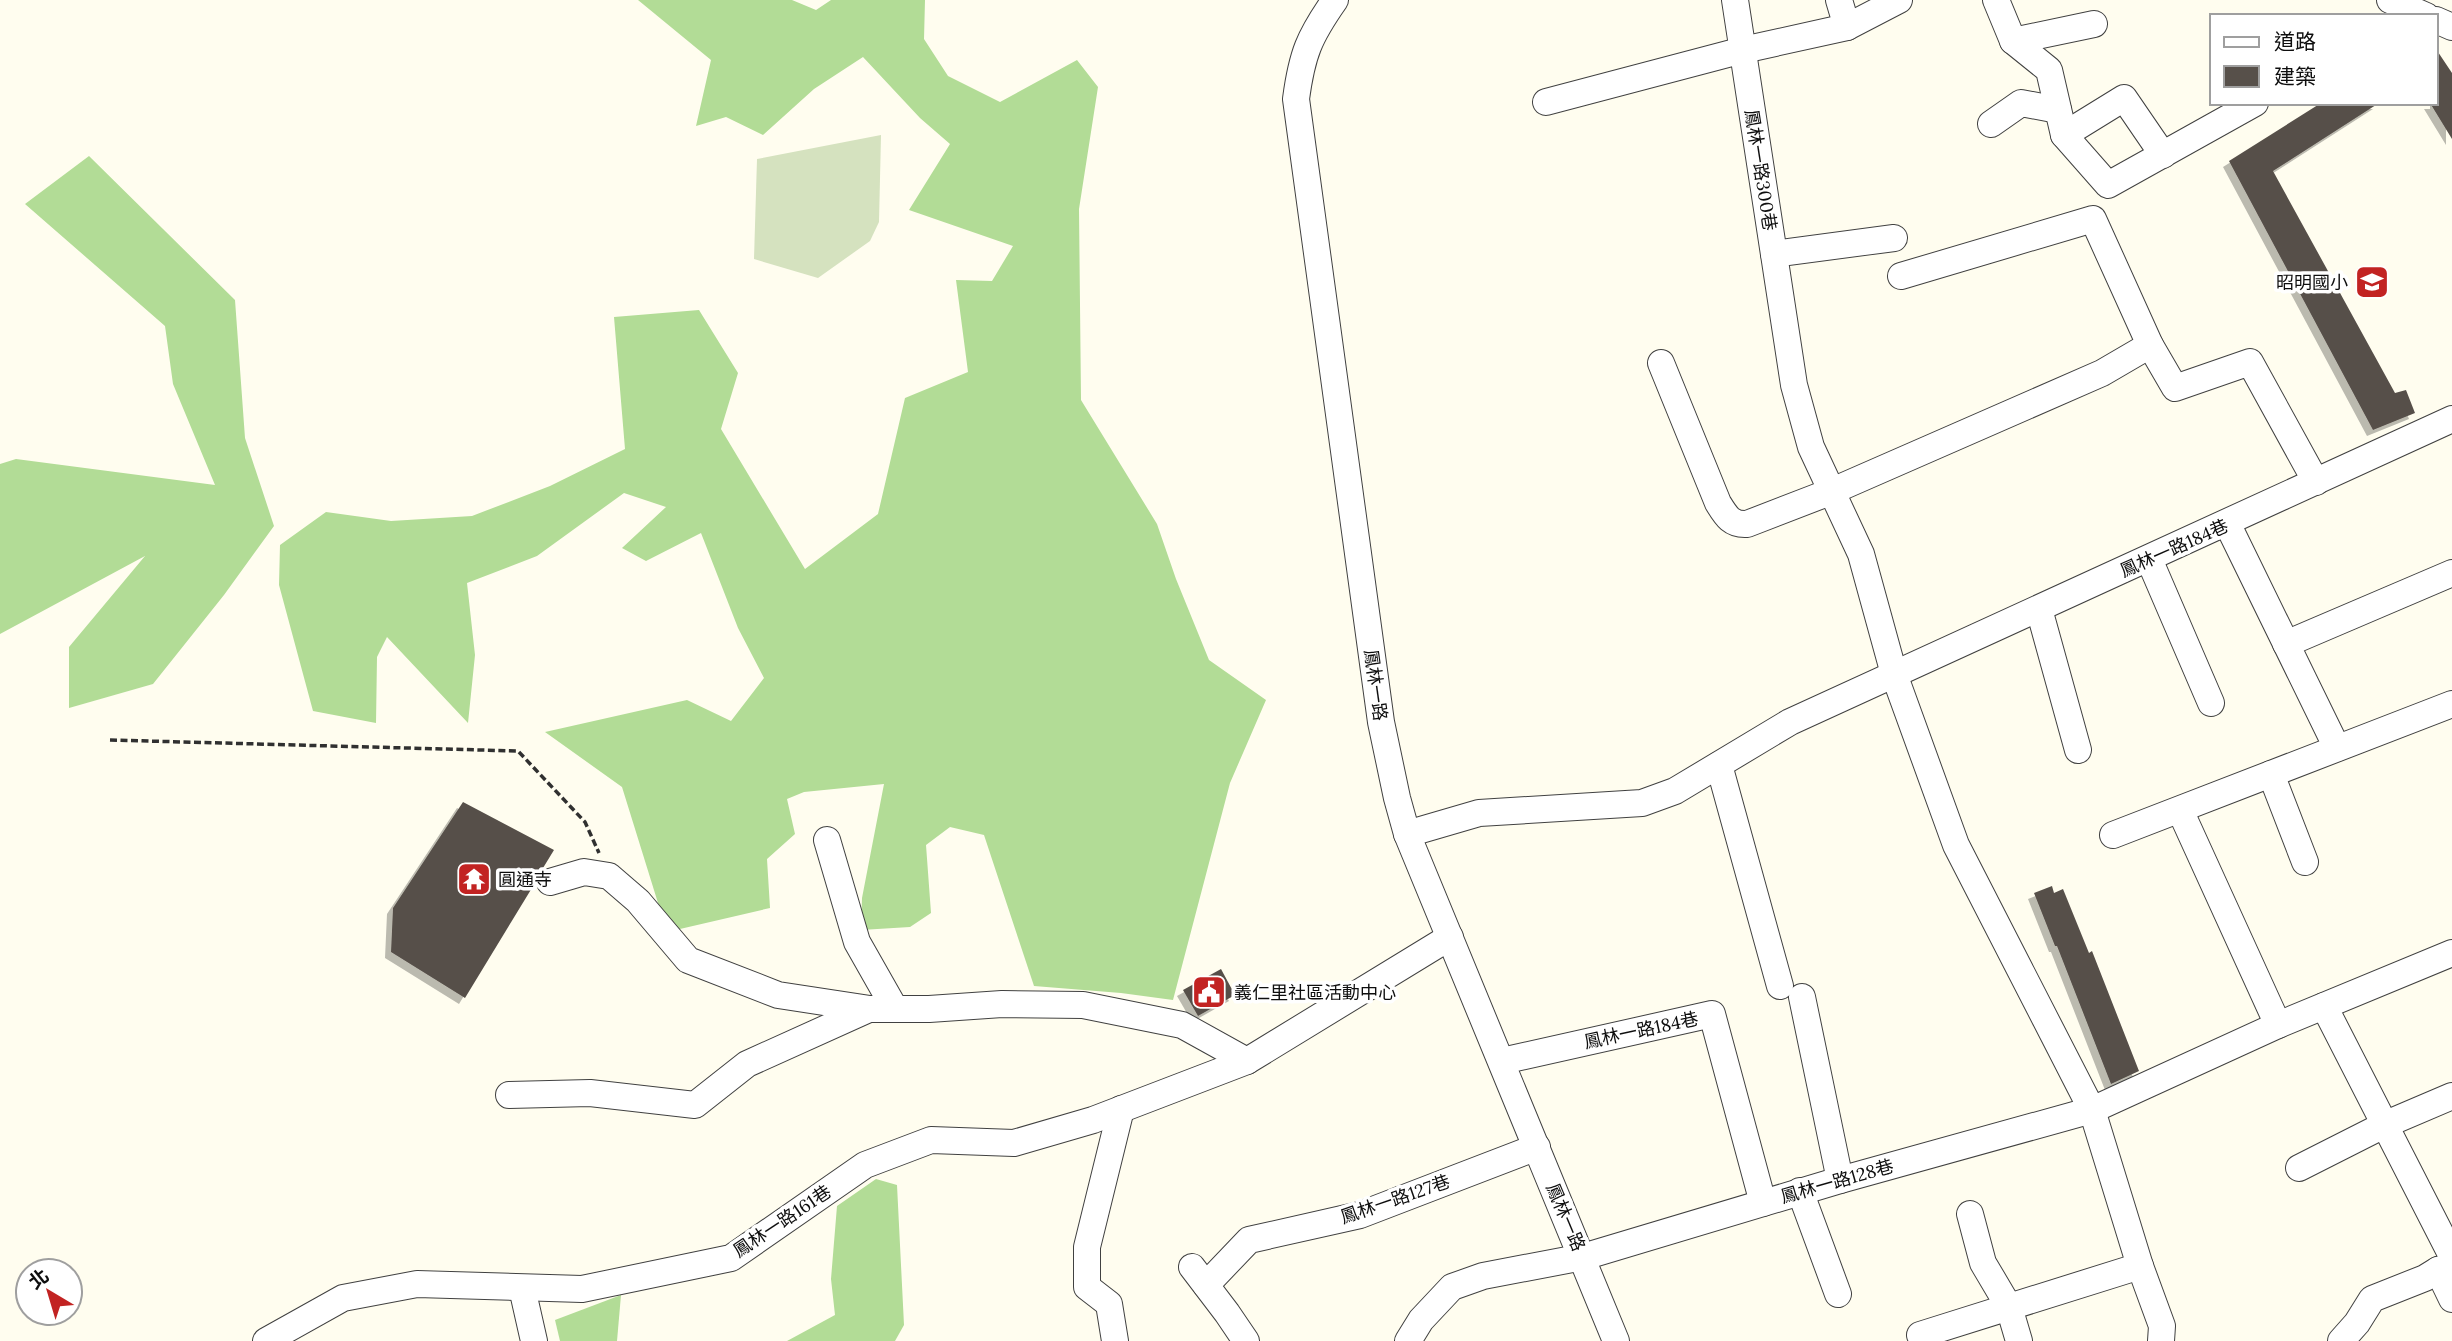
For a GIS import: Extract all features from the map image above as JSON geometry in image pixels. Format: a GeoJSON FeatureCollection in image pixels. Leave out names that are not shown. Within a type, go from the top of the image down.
{"type":"FeatureCollection","features":[{"type":"Feature","properties":{"kind":"street","name":"鳳林一路"},"geometry":{"type":"LineString","coordinates":[[1335,0],[1316,28],[1301,61],[1296,99],[1381,722],[1407,834],[1616,1341]]}},
{"type":"Feature","properties":{"kind":"street","name":"鳳林一路300巷"},"geometry":{"type":"LineString","coordinates":[[1735,0],[1774,254],[1894,237]]}},
{"type":"Feature","properties":{"kind":"street"},"geometry":{"type":"LineString","coordinates":[[1839,0],[1847,27]]}},
{"type":"Feature","properties":{"kind":"street"},"geometry":{"type":"LineString","coordinates":[[1546,102],[1742,50],[1847,27],[1899,0]]}},
{"type":"Feature","properties":{"kind":"street"},"geometry":{"type":"LineString","coordinates":[[1996,0],[2013,41],[2049,70],[2061,122],[2108,186],[2251,105]]}},
{"type":"Feature","properties":{"kind":"street"},"geometry":{"type":"LineString","coordinates":[[2390,0],[2419,14]]}},
{"type":"Feature","properties":{"kind":"street"},"geometry":{"type":"LineString","coordinates":[[2013,41],[2094,24]]}},
{"type":"Feature","properties":{"kind":"street"},"geometry":{"type":"LineString","coordinates":[[1991,124],[2021,103],[2061,122],[2124,98],[2163,155]]}},
{"type":"Feature","properties":{"kind":"street"},"geometry":{"type":"LineString","coordinates":[[1901,276],[2093,219],[2150,345],[2175,387],[2250,362],[2316,482]]}},
{"type":"Feature","properties":{"kind":"street"},"geometry":{"type":"LineString","coordinates":[[1774,254],[1794,385],[1811,447],[1861,554],[1894,674],[1956,845],[2092,1110],[2140,1266],[2162,1326],[2161,1341]]}},
{"type":"Feature","properties":{"kind":"street"},"geometry":{"type":"LineString","coordinates":[[1661,363],[1718,503],[1732,522],[1747,524],[1830,492],[2102,373],[2150,345]]}},
{"type":"Feature","properties":{"kind":"street","name":"鳳林一路184巷"},"geometry":{"type":"LineString","coordinates":[[1407,834],[1479,813],[1643,803],[1675,791],[1790,722],[2452,419]]}},
{"type":"Feature","properties":{"kind":"street"},"geometry":{"type":"LineString","coordinates":[[2227,523],[2337,748]]}},
{"type":"Feature","properties":{"kind":"street"},"geometry":{"type":"LineString","coordinates":[[2149,559],[2211,703]]}},
{"type":"Feature","properties":{"kind":"street"},"geometry":{"type":"LineString","coordinates":[[2286,644],[2452,573]]}},
{"type":"Feature","properties":{"kind":"street"},"geometry":{"type":"LineString","coordinates":[[2039,609],[2078,750]]}},
{"type":"Feature","properties":{"kind":"street"},"geometry":{"type":"LineString","coordinates":[[2113,835],[2452,706]]}},
{"type":"Feature","properties":{"kind":"street"},"geometry":{"type":"LineString","coordinates":[[1719,765],[1791,992],[1840,1180]]}},
{"type":"Feature","properties":{"kind":"street"},"geometry":{"type":"LineString","coordinates":[[2271,774],[2305,862]]}},
{"type":"Feature","properties":{"kind":"street"},"geometry":{"type":"LineString","coordinates":[[2180,810],[2278,1025]]}},
{"type":"Feature","properties":{"kind":"street"},"geometry":{"type":"LineString","coordinates":[[827,840],[857,942],[882,1009]]}},
{"type":"Feature","properties":{"kind":"street"},"geometry":{"type":"LineString","coordinates":[[551,882],[584,872],[609,876],[638,901],[688,960],[778,995],[882,1009],[1002,1004],[1083,1005],[1182,1025],[1247,1061]]}},
{"type":"Feature","properties":{"kind":"street","name":"鳳林一路161巷"},"geometry":{"type":"LineString","coordinates":[[266,1341],[343,1298],[417,1284],[582,1289],[731,1258],[865,1165],[931,1140],[1014,1143],[1093,1120],[1247,1061],[1450,937]]}},
{"type":"Feature","properties":{"kind":"street","name":"鳳林一路128巷"},"geometry":{"type":"LineString","coordinates":[[1408,1341],[1421,1320],[1452,1287],[1483,1276],[1583,1257],[1800,1191],[2092,1110],[2278,1025],[2452,953]]}},
{"type":"Feature","properties":{"kind":"street"},"geometry":{"type":"LineString","coordinates":[[2324,1006],[2384,1125],[2447,1264],[2452,1300]]}},
{"type":"Feature","properties":{"kind":"street"},"geometry":{"type":"LineString","coordinates":[[509,1095],[590,1093],[695,1105],[747,1064],[882,1009]]}},
{"type":"Feature","properties":{"kind":"street","name":"鳳林一路184巷"},"geometry":{"type":"LineString","coordinates":[[1502,1061],[1712,1014],[1763,1203]]}},
{"type":"Feature","properties":{"kind":"street"},"geometry":{"type":"LineString","coordinates":[[2299,1168],[2384,1125],[2452,1096]]}},
{"type":"Feature","properties":{"kind":"street"},"geometry":{"type":"LineString","coordinates":[[1115,1341],[1108,1304],[1087,1287],[1087,1247],[1121,1109]]}},
{"type":"Feature","properties":{"kind":"street","name":"鳳林一路127巷"},"geometry":{"type":"LineString","coordinates":[[1246,1341],[1199,1276],[1249,1240],[1360,1215],[1537,1147]]}},
{"type":"Feature","properties":{"kind":"street"},"geometry":{"type":"LineString","coordinates":[[1800,1191],[1838,1294]]}},
{"type":"Feature","properties":{"kind":"street"},"geometry":{"type":"LineString","coordinates":[[1970,1214],[1983,1263],[2009,1307],[2019,1341]]}},
{"type":"Feature","properties":{"kind":"street"},"geometry":{"type":"LineString","coordinates":[[2341,1341],[2357,1323],[2372,1299],[2425,1278],[2447,1264]]}},
{"type":"Feature","properties":{"kind":"street"},"geometry":{"type":"LineString","coordinates":[[1920,1335],[2140,1266]]}},
{"type":"Feature","properties":{"kind":"street"},"geometry":{"type":"LineString","coordinates":[[522,1288],[534,1341]]}},
{"type":"Feature","properties":{"kind":"path"},"geometry":{"type":"LineString","coordinates":[[110,740],[518,751],[585,822],[609,876]]}},
{"type":"Feature","properties":{"kind":"green space"},"geometry":{"type":"Polygon","coordinates":[[[638,0],[792,0],[816,10],[831,0],[925,0],[924,39],[948,76],[1000,102],[1077,60],[1098,87],[1079,209],[1081,400],[1157,524],[1209,660],[1266,700],[1230,783],[1173,1000],[1034,986],[984,835],[950,827],[926,845],[931,913],[910,927],[861,930],[862,898],[884,784],[804,792],[787,799],[795,834],[767,859],[770,908],[667,932],[622,787],[545,732],[687,700],[731,721],[764,678],[738,628],[701,533],[646,561],[622,548],[666,507],[624,493],[537,556],[467,583],[475,655],[468,723],[387,637],[377,657],[376,723],[313,711],[279,585],[280,545],[326,512],[391,521],[472,516],[550,486],[625,449],[614,317],[699,310],[738,373],[721,429],[805,569],[878,514],[905,398],[968,372],[956,280],[992,281],[1013,246],[909,210],[950,144],[920,118],[863,57],[814,89],[763,135],[726,117],[696,126],[711,60],[638,0]]]}},
{"type":"Feature","properties":{"kind":"green space"},"geometry":{"type":"Polygon","coordinates":[[[881,135],[879,222],[870,241],[818,278],[754,259],[757,159],[881,135]]]}},
{"type":"Feature","properties":{"kind":"green space"},"geometry":{"type":"Polygon","coordinates":[[[89,156],[235,300],[245,438],[274,526],[224,595],[153,684],[69,708],[69,647],[145,556],[0,634],[0,464],[16,459],[215,485],[173,384],[165,326],[25,204],[89,156]]]}},
{"type":"Feature","properties":{"kind":"green space"},"geometry":{"type":"Polygon","coordinates":[[[876,1179],[897,1185],[904,1325],[895,1341],[787,1341],[835,1315],[831,1279],[837,1206],[876,1179]]]}},
{"type":"Feature","properties":{"kind":"green space"},"geometry":{"type":"Polygon","coordinates":[[[621,1295],[617,1341],[560,1341],[555,1320],[621,1295]]]}},
{"type":"Feature","properties":{"kind":"building"},"geometry":{"type":"Polygon","coordinates":[[[2438,52],[2452,73],[2452,139],[2431,105],[2438,105],[2438,52]]]}},
{"type":"Feature","properties":{"kind":"building"},"geometry":{"type":"Polygon","coordinates":[[[2318,105],[2376,105],[2273,171],[2395,393],[2406,390],[2415,413],[2373,430],[2229,161],[2318,105]]]}},
{"type":"Feature","properties":{"kind":"building","name":"圓通寺"},"geometry":{"type":"Polygon","coordinates":[[[463,802],[554,850],[538,872],[535,883],[465,998],[391,952],[393,908],[463,802]]]}},
{"type":"Feature","properties":{"kind":"building"},"geometry":{"type":"Polygon","coordinates":[[[2052,886],[2054,893],[2063,889],[2089,953],[2092,951],[2139,1071],[2111,1084],[2034,893],[2052,886]]]}},
{"type":"Feature","properties":{"kind":"building","name":"義仁里社區活動中心"},"geometry":{"type":"Polygon","coordinates":[[[1221,969],[1235,995],[1198,1016],[1183,990],[1221,969]]]}},
{"type":"Feature","properties":{"kind":"place","name":"昭明國小"},"geometry":{"type":"Point","coordinates":[2372,282]}},
{"type":"Feature","properties":{"kind":"place","name":"圓通寺"},"geometry":{"type":"Point","coordinates":[474,879]}},
{"type":"Feature","properties":{"kind":"place","name":"義仁里社區活動中心"},"geometry":{"type":"Point","coordinates":[1209,992]}}]}
